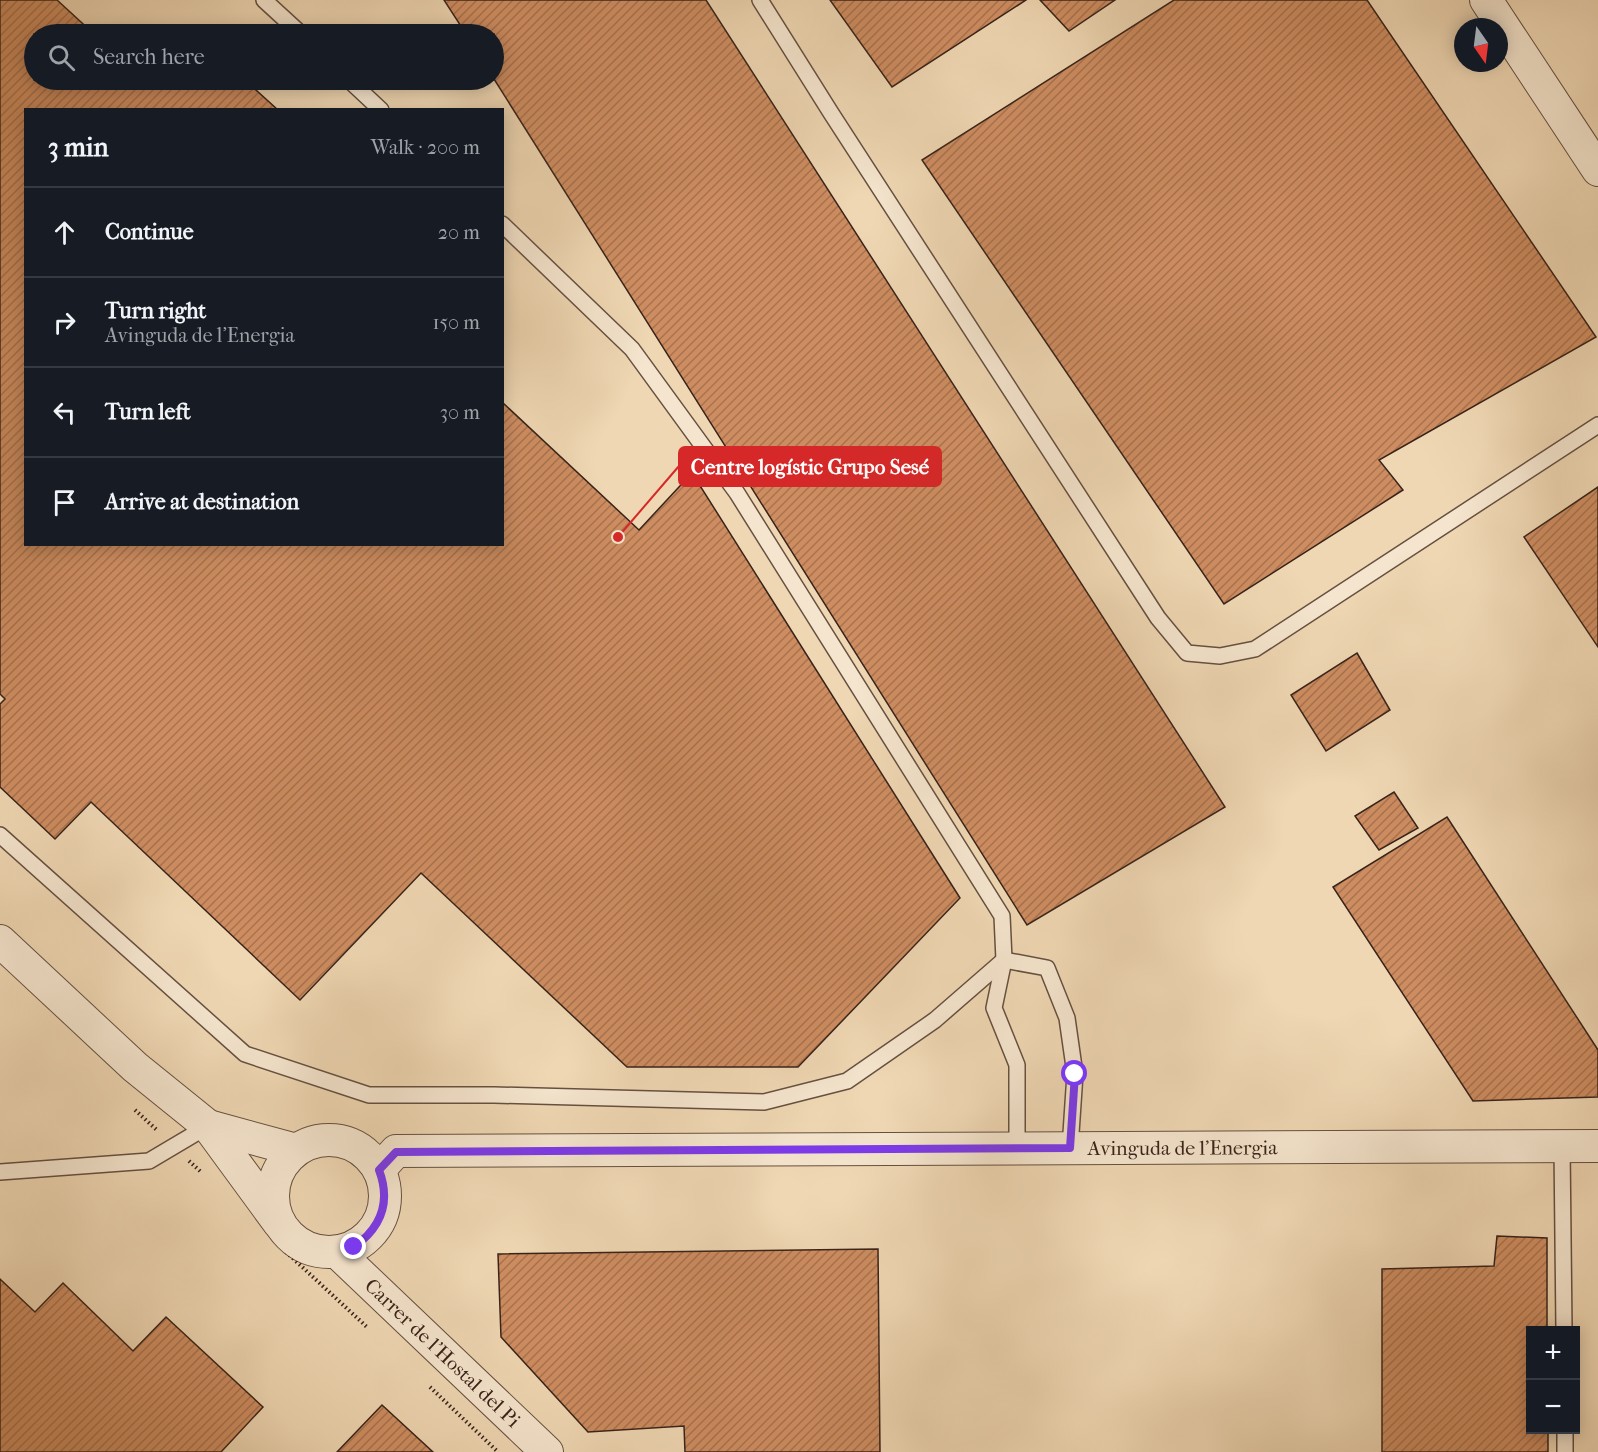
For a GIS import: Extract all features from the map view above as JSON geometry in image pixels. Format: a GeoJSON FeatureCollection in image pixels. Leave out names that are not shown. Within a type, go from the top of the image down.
{"type":"FeatureCollection","features":[{"type":"Feature","properties":{"kind":"street"},"geometry":{"type":"LineString","coordinates":[[1486,0],[1598,170]]}},
{"type":"Feature","properties":{"kind":"street"},"geometry":{"type":"LineString","coordinates":[[0,941],[135,1067],[208,1126],[281,1236],[289,1237],[303,1247],[320,1252],[337,1252],[354,1247],[369,1236],[379,1222],[385,1205],[385,1186],[379,1170],[367,1155],[351,1144],[333,1140],[314,1142],[296,1150],[284,1161],[276,1175],[273,1207],[281,1236]]}},
{"type":"Feature","properties":{"kind":"street"},"geometry":{"type":"LineString","coordinates":[[208,1126],[296,1150]]}},
{"type":"Feature","properties":{"kind":"street","name":"Avinguda de l'Energia"},"geometry":{"type":"LineString","coordinates":[[379,1170],[396,1152],[1598,1146]]}},
{"type":"Feature","properties":{"kind":"street","name":"Carrer de l'Hostal del Pi"},"geometry":{"type":"LineString","coordinates":[[337,1252],[547,1452]]}},
{"type":"Feature","properties":{"kind":"lane"},"geometry":{"type":"LineString","coordinates":[[264,0],[290,24]]}},
{"type":"Feature","properties":{"kind":"lane"},"geometry":{"type":"LineString","coordinates":[[760,0],[1158,618],[1187,653],[1220,656],[1255,649],[1598,425]]}},
{"type":"Feature","properties":{"kind":"lane"},"geometry":{"type":"LineString","coordinates":[[360,90],[379,108]]}},
{"type":"Feature","properties":{"kind":"lane"},"geometry":{"type":"LineString","coordinates":[[504,226],[632,349],[737,493],[1002,916],[1004,960],[994,1008],[1017,1065],[1017,1149]]}},
{"type":"Feature","properties":{"kind":"lane"},"geometry":{"type":"LineString","coordinates":[[0,835],[245,1054],[369,1095],[494,1095],[764,1102],[847,1081],[935,1020],[1004,960]]}},
{"type":"Feature","properties":{"kind":"lane"},"geometry":{"type":"LineString","coordinates":[[1004,960],[1047,968],[1067,1018],[1075,1074],[1070,1148]]}},
{"type":"Feature","properties":{"kind":"lane"},"geometry":{"type":"LineString","coordinates":[[0,1172],[149,1161],[208,1126]]}},
{"type":"Feature","properties":{"kind":"lane"},"geometry":{"type":"LineString","coordinates":[[1562,1146],[1564,1326]]}},
{"type":"Feature","properties":{"kind":"lane"},"geometry":{"type":"LineString","coordinates":[[1565,1434],[1565,1452]]}},
{"type":"Feature","properties":{"kind":"path"},"geometry":{"type":"LineString","coordinates":[[128,1103],[206,1177]]}},
{"type":"Feature","properties":{"kind":"path"},"geometry":{"type":"LineString","coordinates":[[281,1236],[370,1329]]}},
{"type":"Feature","properties":{"kind":"path"},"geometry":{"type":"LineString","coordinates":[[430,1386],[498,1452]]}},
{"type":"Feature","properties":{"kind":"building"},"geometry":{"type":"Polygon","coordinates":[[[0,0],[57,0],[83,24],[24,24],[24,90],[256,90],[276,108],[24,108],[24,546],[504,546],[504,404],[639,530],[692,473],[960,898],[798,1067],[627,1067],[421,873],[300,1000],[91,802],[55,839],[0,787],[0,704],[5,699],[0,694],[0,0]]]}},
{"type":"Feature","properties":{"kind":"building"},"geometry":{"type":"Polygon","coordinates":[[[444,0],[706,0],[1225,807],[1027,925],[501,90],[504,90],[504,24],[460,24],[444,0]]]}},
{"type":"Feature","properties":{"kind":"building"},"geometry":{"type":"Polygon","coordinates":[[[830,0],[1026,0],[892,87],[830,0]]]}},
{"type":"Feature","properties":{"kind":"building"},"geometry":{"type":"Polygon","coordinates":[[[1040,0],[1115,0],[1069,31],[1040,0]]]}},
{"type":"Feature","properties":{"kind":"building"},"geometry":{"type":"Polygon","coordinates":[[[1174,0],[1367,0],[1596,337],[1379,460],[1403,490],[1224,604],[922,160],[1174,0]]]}},
{"type":"Feature","properties":{"kind":"building"},"geometry":{"type":"Polygon","coordinates":[[[1598,487],[1598,647],[1524,537],[1598,487]]]}},
{"type":"Feature","properties":{"kind":"building"},"geometry":{"type":"Polygon","coordinates":[[[1357,653],[1390,710],[1326,751],[1291,695],[1357,653]]]}},
{"type":"Feature","properties":{"kind":"building"},"geometry":{"type":"Polygon","coordinates":[[[1394,792],[1418,828],[1379,850],[1355,816],[1394,792]]]}},
{"type":"Feature","properties":{"kind":"building"},"geometry":{"type":"Polygon","coordinates":[[[1447,817],[1598,1050],[1598,1097],[1473,1101],[1333,887],[1447,817]]]}},
{"type":"Feature","properties":{"kind":"building"},"geometry":{"type":"Polygon","coordinates":[[[1497,1236],[1547,1238],[1547,1326],[1526,1326],[1526,1434],[1548,1434],[1548,1452],[1382,1452],[1382,1269],[1494,1266],[1497,1236]]]}},
{"type":"Feature","properties":{"kind":"building"},"geometry":{"type":"Polygon","coordinates":[[[878,1249],[880,1452],[685,1452],[684,1426],[588,1432],[501,1337],[498,1254],[878,1249]]]}},
{"type":"Feature","properties":{"kind":"building"},"geometry":{"type":"Polygon","coordinates":[[[0,1279],[35,1312],[63,1283],[133,1351],[166,1317],[263,1407],[221,1452],[0,1452],[0,1279]]]}},
{"type":"Feature","properties":{"kind":"building"},"geometry":{"type":"Polygon","coordinates":[[[382,1405],[433,1452],[337,1452],[382,1405]]]}},
{"type":"Feature","properties":{"kind":"place","name":"Centre logístic Grupo Sesé"},"geometry":{"type":"Point","coordinates":[618,537]}},
{"type":"Feature","properties":{"kind":"route"},"geometry":{"type":"LineString","coordinates":[[354,1247],[369,1236],[379,1222],[385,1205],[385,1186],[379,1170],[396,1152],[1070,1148],[1075,1074]]}}]}
